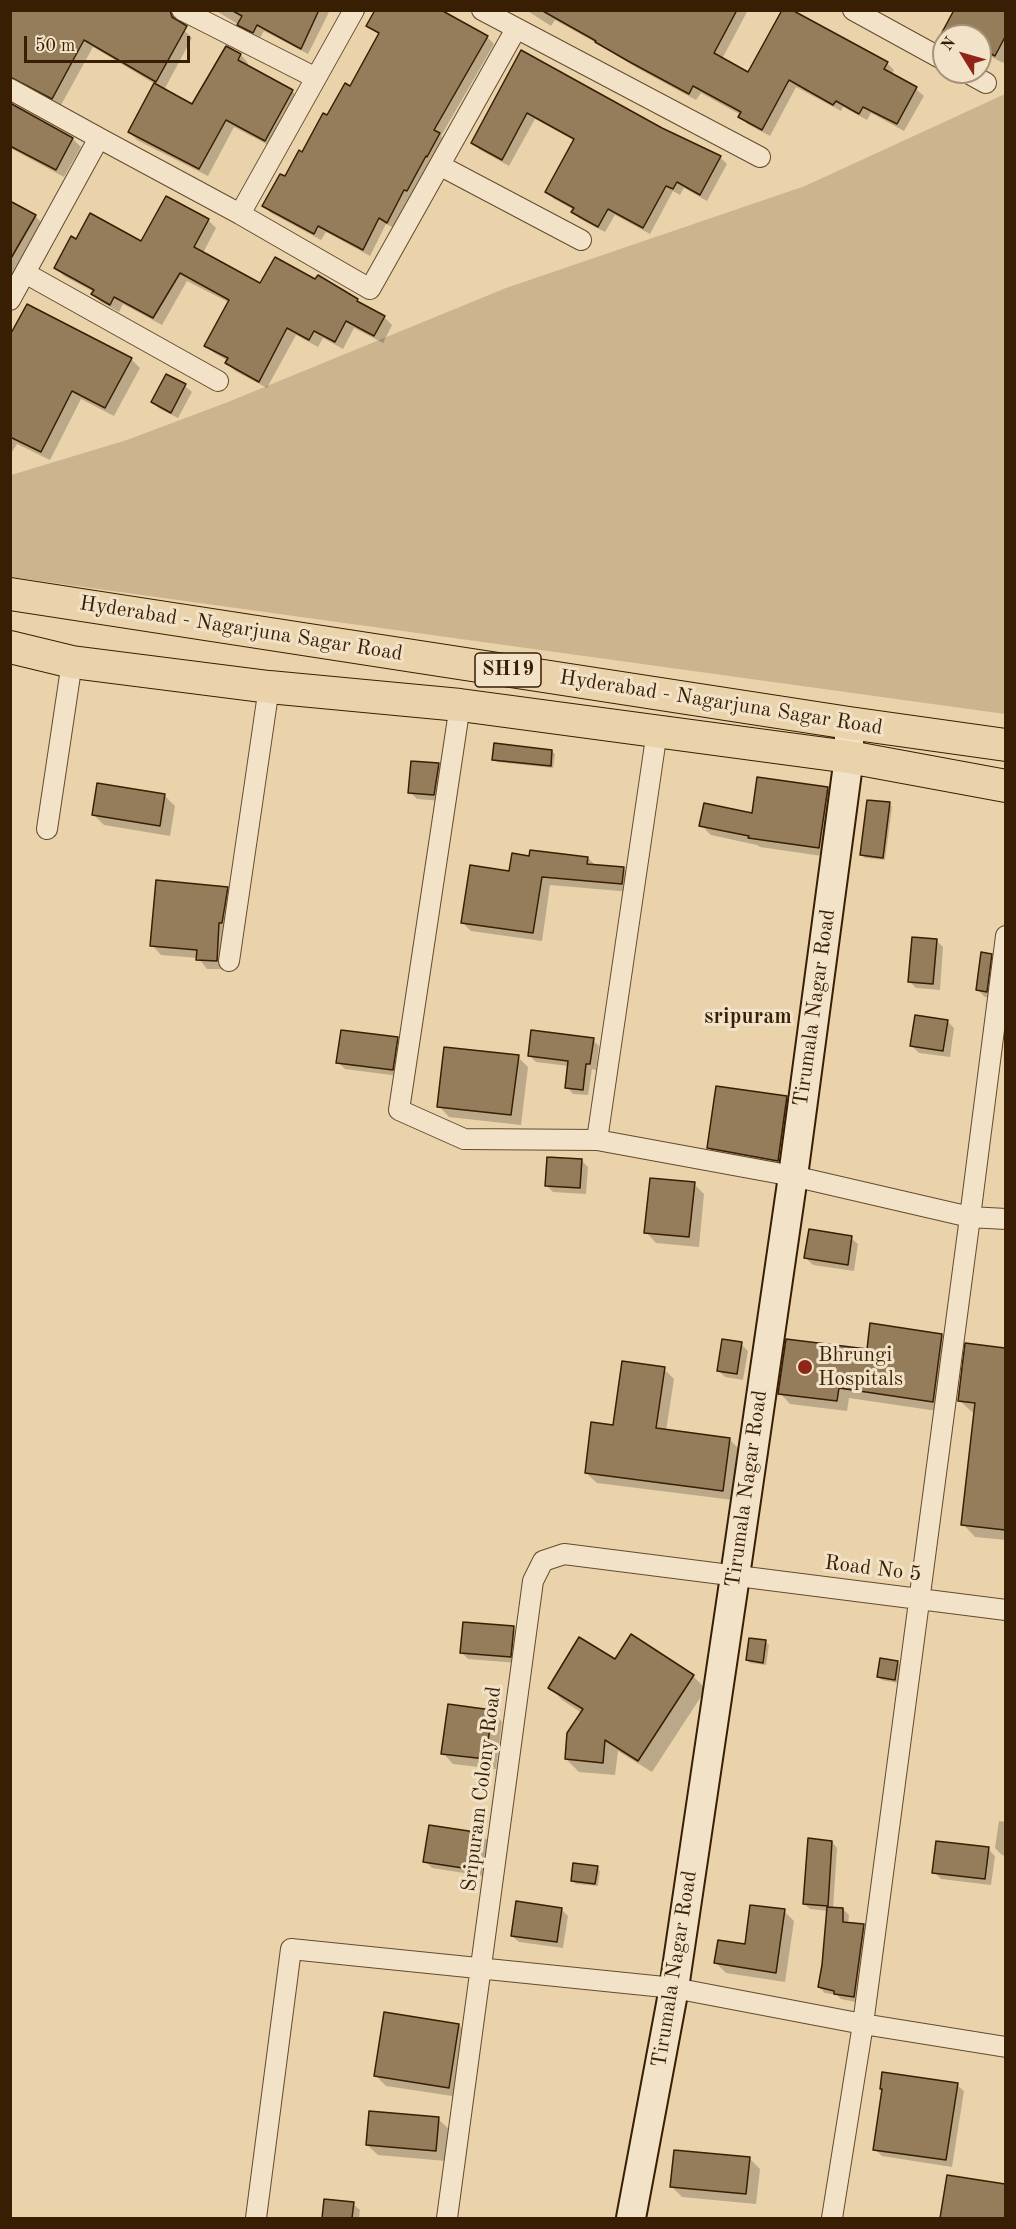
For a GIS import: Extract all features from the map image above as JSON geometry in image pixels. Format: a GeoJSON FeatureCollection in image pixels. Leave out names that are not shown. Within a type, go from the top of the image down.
{"type":"FeatureCollection","features":[{"type":"Feature","properties":{"kind":"main road","name":"Hyderabad - Nagarjuna Sagar Road"},"geometry":{"type":"LineString","coordinates":[[10,594],[1005,745]]}},
{"type":"Feature","properties":{"kind":"main road","name":"Hyderabad - Nagarjuna Sagar Road"},"geometry":{"type":"LineString","coordinates":[[10,647],[72,662],[269,687],[460,705],[849,757],[1005,786]]}},
{"type":"Feature","properties":{"kind":"street"},"geometry":{"type":"LineString","coordinates":[[182,10],[316,78]]}},
{"type":"Feature","properties":{"kind":"street"},"geometry":{"type":"LineString","coordinates":[[240,214],[354,10]]}},
{"type":"Feature","properties":{"kind":"street"},"geometry":{"type":"LineString","coordinates":[[482,10],[760,157]]}},
{"type":"Feature","properties":{"kind":"street"},"geometry":{"type":"LineString","coordinates":[[852,10],[932,53]]}},
{"type":"Feature","properties":{"kind":"street"},"geometry":{"type":"LineString","coordinates":[[10,89],[240,214],[370,289],[516,29]]}},
{"type":"Feature","properties":{"kind":"street"},"geometry":{"type":"LineString","coordinates":[[10,300],[99,138]]}},
{"type":"Feature","properties":{"kind":"street"},"geometry":{"type":"LineString","coordinates":[[441,165],[581,240]]}},
{"type":"Feature","properties":{"kind":"street"},"geometry":{"type":"LineString","coordinates":[[25,273],[218,381]]}},
{"type":"Feature","properties":{"kind":"street"},"geometry":{"type":"LineString","coordinates":[[47,829],[72,662]]}},
{"type":"Feature","properties":{"kind":"street"},"geometry":{"type":"LineString","coordinates":[[229,961],[269,687]]}},
{"type":"Feature","properties":{"kind":"street"},"geometry":{"type":"LineString","coordinates":[[460,705],[399,1110],[464,1138],[597,1140],[793,1176],[970,1216],[1005,1219]]}},
{"type":"Feature","properties":{"kind":"street","name":"Tirumala Nagar Road"},"geometry":{"type":"LineString","coordinates":[[631,2218],[675,1988],[793,1176],[849,757],[849,723]]}},
{"type":"Feature","properties":{"kind":"street"},"geometry":{"type":"LineString","coordinates":[[597,1140],[657,731]]}},
{"type":"Feature","properties":{"kind":"street"},"geometry":{"type":"LineString","coordinates":[[832,2218],[863,2024],[1005,936]]}},
{"type":"Feature","properties":{"kind":"street","name":"Sripuram Colony Road"},"geometry":{"type":"LineString","coordinates":[[447,2218],[533,1581],[543,1562],[564,1554],[735,1576]]}},
{"type":"Feature","properties":{"kind":"street","name":"Road No 5"},"geometry":{"type":"LineString","coordinates":[[735,1576],[1005,1610]]}},
{"type":"Feature","properties":{"kind":"street"},"geometry":{"type":"LineString","coordinates":[[256,2218],[291,1948],[675,1988],[863,2024],[1005,2047]]}},
{"type":"Feature","properties":{"kind":"shaded area"},"geometry":{"type":"Polygon","coordinates":[[[1005,94],[1005,714],[11,577],[11,475],[127,440],[228,402],[506,288],[805,186],[1005,94]]]}},
{"type":"Feature","properties":{"kind":"building"},"geometry":{"type":"Polygon","coordinates":[[[10,10],[170,10],[172,17],[187,26],[156,82],[84,40],[52,99],[10,77],[10,10]]]}},
{"type":"Feature","properties":{"kind":"building"},"geometry":{"type":"Polygon","coordinates":[[[231,10],[319,10],[301,49],[257,25],[253,33],[237,25],[242,16],[231,10]]]}},
{"type":"Feature","properties":{"kind":"building"},"geometry":{"type":"Polygon","coordinates":[[[375,10],[441,10],[488,36],[434,130],[440,133],[427,157],[407,191],[404,190],[387,223],[379,218],[363,250],[318,226],[314,234],[262,206],[280,174],[285,176],[299,150],[302,152],[323,113],[327,115],[345,83],[350,86],[379,33],[366,26],[375,10]]]}},
{"type":"Feature","properties":{"kind":"building"},"geometry":{"type":"Polygon","coordinates":[[[541,10],[737,10],[714,53],[748,72],[782,10],[792,10],[888,62],[884,69],[917,87],[897,124],[863,107],[859,114],[836,101],[833,105],[789,80],[762,130],[738,117],[741,112],[693,86],[689,94],[541,10]]]}},
{"type":"Feature","properties":{"kind":"building"},"geometry":{"type":"Polygon","coordinates":[[[954,10],[1005,10],[1005,37],[995,56],[992,54],[992,24],[946,24],[954,10]]]}},
{"type":"Feature","properties":{"kind":"building"},"geometry":{"type":"Polygon","coordinates":[[[226,46],[241,54],[238,60],[293,90],[265,141],[226,120],[199,169],[128,132],[154,83],[192,104],[226,46]]]}},
{"type":"Feature","properties":{"kind":"building"},"geometry":{"type":"Polygon","coordinates":[[[521,50],[662,128],[721,156],[700,195],[677,182],[673,189],[666,186],[643,228],[608,209],[598,227],[571,212],[574,208],[545,192],[574,139],[527,113],[502,160],[471,143],[521,50]]]}},
{"type":"Feature","properties":{"kind":"building"},"geometry":{"type":"Polygon","coordinates":[[[10,103],[73,138],[56,170],[10,146],[10,103]]]}},
{"type":"Feature","properties":{"kind":"building"},"geometry":{"type":"Polygon","coordinates":[[[166,196],[209,219],[194,247],[260,283],[275,257],[315,279],[318,275],[358,299],[357,301],[385,316],[374,336],[346,321],[335,342],[314,331],[309,340],[287,328],[259,382],[225,363],[228,358],[204,346],[229,300],[180,273],[153,318],[114,297],[110,305],[91,294],[94,290],[54,268],[71,236],[76,239],[90,213],[141,241],[166,196]]]}},
{"type":"Feature","properties":{"kind":"building"},"geometry":{"type":"Polygon","coordinates":[[[10,201],[36,215],[10,260],[10,201]]]}},
{"type":"Feature","properties":{"kind":"building"},"geometry":{"type":"Polygon","coordinates":[[[27,304],[132,358],[105,408],[72,391],[41,452],[10,437],[10,335],[27,304]]]}},
{"type":"Feature","properties":{"kind":"building"},"geometry":{"type":"Polygon","coordinates":[[[166,374],[186,384],[171,413],[151,402],[166,374]]]}},
{"type":"Feature","properties":{"kind":"building"},"geometry":{"type":"Polygon","coordinates":[[[494,743],[552,750],[551,766],[492,760],[494,743]]]}},
{"type":"Feature","properties":{"kind":"building"},"geometry":{"type":"Polygon","coordinates":[[[411,761],[439,763],[434,795],[408,793],[411,761]]]}},
{"type":"Feature","properties":{"kind":"building"},"geometry":{"type":"Polygon","coordinates":[[[757,777],[828,787],[819,848],[748,838],[749,836],[699,826],[704,803],[752,813],[757,777]]]}},
{"type":"Feature","properties":{"kind":"building"},"geometry":{"type":"Polygon","coordinates":[[[97,783],[165,794],[160,826],[92,815],[97,783]]]}},
{"type":"Feature","properties":{"kind":"building"},"geometry":{"type":"Polygon","coordinates":[[[867,800],[890,802],[883,858],[860,855],[867,800]]]}},
{"type":"Feature","properties":{"kind":"building"},"geometry":{"type":"Polygon","coordinates":[[[530,850],[588,857],[587,864],[624,867],[622,884],[542,877],[533,933],[461,923],[470,865],[509,871],[512,853],[529,856],[530,850]]]}},
{"type":"Feature","properties":{"kind":"building"},"geometry":{"type":"Polygon","coordinates":[[[156,880],[228,887],[222,923],[219,923],[217,961],[196,960],[197,950],[150,946],[156,880]]]}},
{"type":"Feature","properties":{"kind":"building"},"geometry":{"type":"Polygon","coordinates":[[[912,937],[937,939],[933,984],[908,982],[912,937]]]}},
{"type":"Feature","properties":{"kind":"building"},"geometry":{"type":"Polygon","coordinates":[[[981,952],[992,954],[987,992],[976,990],[981,952]]]}},
{"type":"Feature","properties":{"kind":"building"},"geometry":{"type":"Polygon","coordinates":[[[915,1015],[948,1020],[943,1051],[910,1046],[915,1015]]]}},
{"type":"Feature","properties":{"kind":"building"},"geometry":{"type":"Polygon","coordinates":[[[341,1030],[398,1037],[393,1070],[336,1063],[341,1030]]]}},
{"type":"Feature","properties":{"kind":"building"},"geometry":{"type":"Polygon","coordinates":[[[531,1030],[594,1038],[590,1064],[586,1064],[583,1090],[565,1088],[568,1061],[528,1056],[531,1030]]]}},
{"type":"Feature","properties":{"kind":"building"},"geometry":{"type":"Polygon","coordinates":[[[444,1047],[519,1055],[511,1115],[437,1107],[444,1047]]]}},
{"type":"Feature","properties":{"kind":"building"},"geometry":{"type":"Polygon","coordinates":[[[716,1086],[787,1096],[778,1161],[707,1148],[716,1086]]]}},
{"type":"Feature","properties":{"kind":"building"},"geometry":{"type":"Polygon","coordinates":[[[547,1157],[582,1159],[580,1188],[545,1186],[547,1157]]]}},
{"type":"Feature","properties":{"kind":"building"},"geometry":{"type":"Polygon","coordinates":[[[650,1178],[695,1182],[689,1237],[644,1233],[650,1178]]]}},
{"type":"Feature","properties":{"kind":"building"},"geometry":{"type":"Polygon","coordinates":[[[809,1229],[852,1236],[848,1265],[804,1258],[809,1229]]]}},
{"type":"Feature","properties":{"kind":"building"},"geometry":{"type":"Polygon","coordinates":[[[870,1323],[942,1334],[933,1402],[839,1388],[837,1401],[778,1394],[786,1339],[867,1349],[870,1323]]]}},
{"type":"Feature","properties":{"kind":"building"},"geometry":{"type":"Polygon","coordinates":[[[722,1339],[742,1342],[737,1374],[717,1371],[722,1339]]]}},
{"type":"Feature","properties":{"kind":"building"},"geometry":{"type":"Polygon","coordinates":[[[965,1343],[1005,1348],[1005,1530],[961,1525],[975,1403],[958,1401],[965,1343]]]}},
{"type":"Feature","properties":{"kind":"building"},"geometry":{"type":"Polygon","coordinates":[[[622,1361],[665,1367],[656,1428],[730,1438],[723,1491],[585,1473],[591,1422],[613,1425],[622,1361]]]}},
{"type":"Feature","properties":{"kind":"building"},"geometry":{"type":"Polygon","coordinates":[[[463,1622],[514,1626],[511,1657],[460,1653],[463,1622]]]}},
{"type":"Feature","properties":{"kind":"building"},"geometry":{"type":"Polygon","coordinates":[[[631,1634],[694,1675],[638,1761],[605,1740],[603,1763],[565,1759],[567,1733],[583,1709],[548,1688],[579,1637],[615,1659],[631,1634]]]}},
{"type":"Feature","properties":{"kind":"building"},"geometry":{"type":"Polygon","coordinates":[[[749,1638],[766,1640],[763,1663],[746,1660],[749,1638]]]}},
{"type":"Feature","properties":{"kind":"building"},"geometry":{"type":"Polygon","coordinates":[[[880,1658],[898,1661],[895,1680],[877,1677],[880,1658]]]}},
{"type":"Feature","properties":{"kind":"building"},"geometry":{"type":"Polygon","coordinates":[[[448,1704],[492,1710],[486,1759],[441,1754],[448,1704]]]}},
{"type":"Feature","properties":{"kind":"building"},"geometry":{"type":"Polygon","coordinates":[[[429,1825],[482,1833],[476,1870],[423,1862],[429,1825]]]}},
{"type":"Feature","properties":{"kind":"building"},"geometry":{"type":"Polygon","coordinates":[[[808,1838],[832,1841],[828,1906],[803,1904],[808,1838]]]}},
{"type":"Feature","properties":{"kind":"building"},"geometry":{"type":"Polygon","coordinates":[[[936,1841],[989,1847],[985,1879],[932,1873],[936,1841]]]}},
{"type":"Feature","properties":{"kind":"building"},"geometry":{"type":"Polygon","coordinates":[[[573,1863],[598,1866],[595,1884],[571,1881],[573,1863]]]}},
{"type":"Feature","properties":{"kind":"building"},"geometry":{"type":"Polygon","coordinates":[[[516,1901],[562,1908],[557,1942],[511,1936],[516,1901]]]}},
{"type":"Feature","properties":{"kind":"building"},"geometry":{"type":"Polygon","coordinates":[[[750,1905],[785,1909],[776,1973],[714,1963],[718,1940],[745,1944],[750,1905]]]}},
{"type":"Feature","properties":{"kind":"building"},"geometry":{"type":"Polygon","coordinates":[[[827,1907],[843,1908],[843,1922],[864,1924],[854,1997],[834,1994],[834,1991],[818,1987],[827,1907]]]}},
{"type":"Feature","properties":{"kind":"building"},"geometry":{"type":"Polygon","coordinates":[[[384,2012],[459,2024],[449,2088],[374,2076],[384,2012]]]}},
{"type":"Feature","properties":{"kind":"building"},"geometry":{"type":"Polygon","coordinates":[[[882,2072],[958,2083],[946,2160],[873,2150],[882,2089],[880,2089],[882,2072]]]}},
{"type":"Feature","properties":{"kind":"building"},"geometry":{"type":"Polygon","coordinates":[[[369,2111],[439,2117],[436,2151],[366,2145],[369,2111]]]}},
{"type":"Feature","properties":{"kind":"building"},"geometry":{"type":"Polygon","coordinates":[[[674,2150],[750,2157],[746,2194],[670,2187],[674,2150]]]}},
{"type":"Feature","properties":{"kind":"building"},"geometry":{"type":"Polygon","coordinates":[[[947,2175],[1005,2184],[1005,2218],[940,2218],[947,2175]]]}},
{"type":"Feature","properties":{"kind":"building"},"geometry":{"type":"Polygon","coordinates":[[[324,2199],[354,2202],[352,2218],[322,2218],[324,2199]]]}},
{"type":"Feature","properties":{"kind":"place","name":"Bhrungi Hospitals"},"geometry":{"type":"Point","coordinates":[805,1367]}},
{"type":"Feature","properties":{"kind":"district","name":"sripuram"},"geometry":{"type":"Point","coordinates":[748,1017]}}]}
